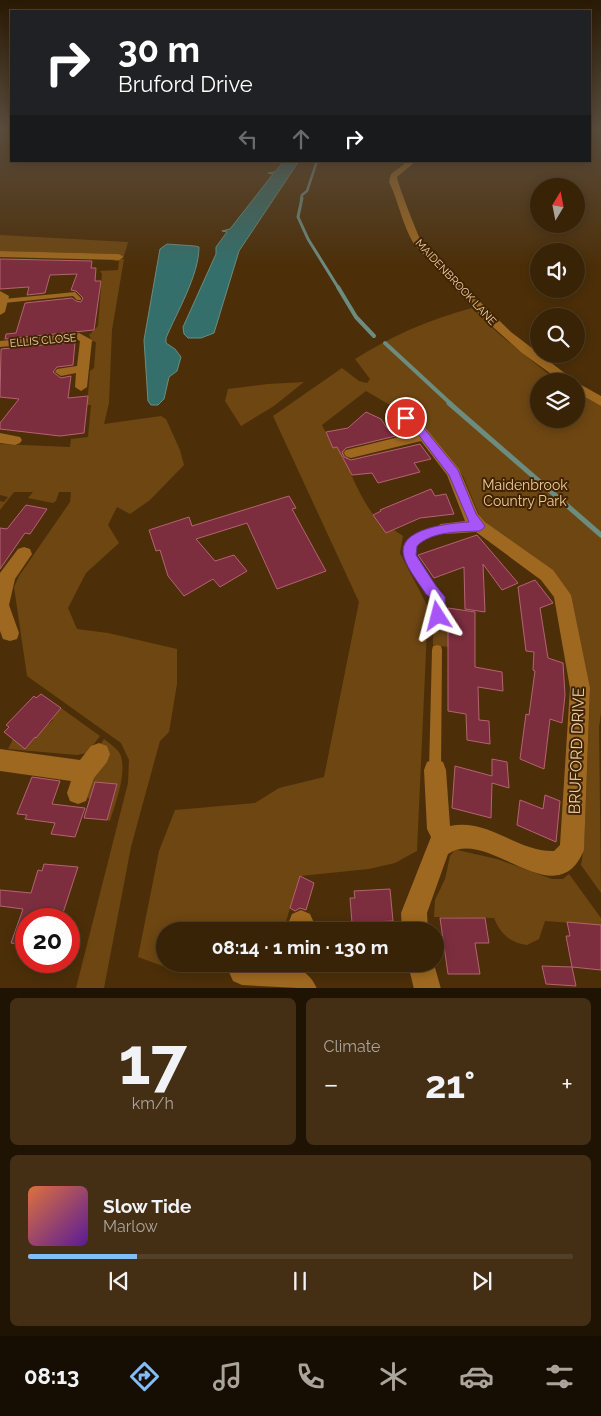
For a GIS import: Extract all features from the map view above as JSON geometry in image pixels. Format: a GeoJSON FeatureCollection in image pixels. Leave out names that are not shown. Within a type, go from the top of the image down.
{"type":"FeatureCollection","features":[{"type":"Feature","properties":{"kind":"street","name":"MAIDENBROOK LANE"},"geometry":{"type":"LineString","coordinates":[[395,175],[393,182],[402,200],[411,231],[417,242],[492,322],[536,359],[557,373]]}},
{"type":"Feature","properties":{"kind":"street"},"geometry":{"type":"LineString","coordinates":[[0,254],[104,260],[119,257]]}},
{"type":"Feature","properties":{"kind":"street"},"geometry":{"type":"LineString","coordinates":[[0,312],[2,297]]}},
{"type":"Feature","properties":{"kind":"street","name":"ELLIS CLOSE"},"geometry":{"type":"LineString","coordinates":[[0,344],[82,337],[86,340],[82,387]]}},
{"type":"Feature","properties":{"kind":"street"},"geometry":{"type":"LineString","coordinates":[[62,372],[83,369]]}},
{"type":"Feature","properties":{"kind":"street"},"geometry":{"type":"LineString","coordinates":[[585,392],[601,402]]}},
{"type":"Feature","properties":{"kind":"street","name":"BRUFORD DRIVE"},"geometry":{"type":"LineString","coordinates":[[406,418],[414,423],[454,473],[471,516],[479,526],[547,575],[562,595],[580,688],[572,850],[556,863],[544,863],[488,841],[459,835],[446,839]]}},
{"type":"Feature","properties":{"kind":"street"},"geometry":{"type":"LineString","coordinates":[[351,453],[424,436]]}},
{"type":"Feature","properties":{"kind":"street"},"geometry":{"type":"LineString","coordinates":[[0,438],[15,440]]}},
{"type":"Feature","properties":{"kind":"street"},"geometry":{"type":"LineString","coordinates":[[446,528],[479,526]]}},
{"type":"Feature","properties":{"kind":"street"},"geometry":{"type":"LineString","coordinates":[[10,633],[0,605],[7,576],[24,554]]}},
{"type":"Feature","properties":{"kind":"street"},"geometry":{"type":"LineString","coordinates":[[78,793],[85,772],[99,754]]}},
{"type":"Feature","properties":{"kind":"street"},"geometry":{"type":"LineString","coordinates":[[0,760],[85,772]]}},
{"type":"Feature","properties":{"kind":"street"},"geometry":{"type":"LineString","coordinates":[[414,922],[414,913],[439,846],[446,839],[438,829],[435,770]]}},
{"type":"Feature","properties":{"kind":"street"},"geometry":{"type":"LineString","coordinates":[[274,972],[292,975]]}},
{"type":"Feature","properties":{"kind":"street"},"geometry":{"type":"LineString","coordinates":[[423,972],[428,988]]}},
{"type":"Feature","properties":{"kind":"lane"},"geometry":{"type":"LineString","coordinates":[[2,297],[75,294],[79,299]]}},
{"type":"Feature","properties":{"kind":"lane"},"geometry":{"type":"LineString","coordinates":[[438,616],[439,597],[431,590],[410,556],[410,550],[411,544],[416,539],[446,528]]}},
{"type":"Feature","properties":{"kind":"lane"},"geometry":{"type":"LineString","coordinates":[[435,770],[437,650]]}},
{"type":"Feature","properties":{"kind":"green space"},"geometry":{"type":"Polygon","coordinates":[[[0,235],[128,242],[124,256],[120,256],[120,254],[0,251],[0,235]]]}},
{"type":"Feature","properties":{"kind":"green space"},"geometry":{"type":"Polygon","coordinates":[[[124,259],[112,330],[109,403],[104,424],[161,416],[166,419],[180,450],[184,465],[150,500],[130,514],[117,507],[108,525],[119,543],[86,573],[68,608],[77,629],[108,633],[177,649],[177,684],[169,732],[160,741],[131,847],[104,988],[76,988],[128,783],[129,760],[121,743],[27,676],[14,587],[19,576],[70,502],[71,492],[59,492],[56,501],[53,503],[28,498],[33,492],[14,492],[0,510],[0,501],[4,502],[8,497],[0,495],[0,444],[70,447],[71,439],[88,437],[91,405],[87,405],[90,371],[94,368],[96,342],[92,341],[89,335],[98,326],[102,274],[100,271],[118,270],[119,261],[112,261],[124,259]]]}},
{"type":"Feature","properties":{"kind":"green space","name":"Maidenbrook Country Park"},"geometry":{"type":"Polygon","coordinates":[[[472,308],[499,334],[530,359],[530,363],[535,363],[547,373],[530,373],[530,428],[585,428],[585,397],[601,406],[601,713],[599,727],[601,893],[581,865],[584,847],[590,692],[573,608],[480,517],[463,476],[419,422],[366,391],[322,425],[333,447],[343,445],[350,458],[345,460],[358,489],[386,533],[394,530],[403,536],[400,553],[428,607],[417,851],[395,863],[369,869],[300,876],[286,922],[156,922],[156,964],[138,957],[159,851],[175,810],[255,803],[279,788],[324,777],[359,602],[273,416],[342,368],[359,381],[367,383],[370,379],[355,359],[411,329],[441,317],[472,308]]]}},
{"type":"Feature","properties":{"kind":"green space"},"geometry":{"type":"Polygon","coordinates":[[[304,382],[274,406],[241,426],[225,401],[228,389],[304,382]]]}},
{"type":"Feature","properties":{"kind":"green space"},"geometry":{"type":"Polygon","coordinates":[[[433,619],[448,622],[448,632],[451,633],[448,636],[448,647],[433,645],[433,619]]]}},
{"type":"Feature","properties":{"kind":"green space"},"geometry":{"type":"Polygon","coordinates":[[[61,708],[100,736],[87,753],[77,755],[8,749],[13,739],[25,748],[36,738],[47,723],[49,724],[53,720],[61,708]]]}},
{"type":"Feature","properties":{"kind":"green space"},"geometry":{"type":"Polygon","coordinates":[[[104,739],[119,752],[123,768],[118,796],[110,821],[107,820],[117,784],[96,782],[91,798],[87,798],[97,767],[98,748],[104,739]]]}},
{"type":"Feature","properties":{"kind":"green space"},"geometry":{"type":"Polygon","coordinates":[[[457,850],[497,859],[552,879],[563,879],[569,874],[601,918],[601,925],[545,921],[539,939],[527,945],[511,940],[506,936],[494,918],[434,917],[435,900],[445,879],[450,856],[457,850]]]}},
{"type":"Feature","properties":{"kind":"water"},"geometry":{"type":"Polygon","coordinates":[[[272,175],[290,175],[239,251],[214,333],[201,338],[188,338],[184,334],[183,327],[216,254],[216,247],[227,232],[222,231],[230,229],[272,175]]]}},
{"type":"Feature","properties":{"kind":"water"},"geometry":{"type":"Polygon","coordinates":[[[167,244],[199,247],[198,258],[187,293],[166,338],[166,343],[175,349],[181,357],[177,371],[169,377],[164,399],[158,405],[151,405],[148,401],[144,340],[160,249],[167,244]]]}},
{"type":"Feature","properties":{"kind":"building"},"geometry":{"type":"Polygon","coordinates":[[[0,259],[92,261],[91,268],[96,268],[95,281],[101,281],[94,330],[5,339],[6,334],[16,333],[25,303],[72,298],[81,302],[83,298],[76,291],[71,290],[77,274],[50,275],[45,293],[27,295],[29,287],[0,289],[0,259]]]}},
{"type":"Feature","properties":{"kind":"building"},"geometry":{"type":"Polygon","coordinates":[[[75,342],[73,365],[57,367],[53,372],[61,378],[71,376],[68,398],[88,396],[84,433],[60,436],[0,429],[0,423],[19,399],[0,397],[1,349],[75,342]]]}},
{"type":"Feature","properties":{"kind":"building"},"geometry":{"type":"Polygon","coordinates":[[[366,412],[381,419],[387,428],[402,425],[408,433],[346,448],[342,452],[344,457],[351,460],[420,444],[431,459],[414,463],[420,472],[378,483],[372,473],[352,475],[337,447],[333,448],[326,432],[348,428],[366,412]]]}},
{"type":"Feature","properties":{"kind":"building"},"geometry":{"type":"Polygon","coordinates":[[[431,489],[435,496],[446,494],[454,514],[420,518],[386,533],[373,515],[380,510],[431,489]]]}},
{"type":"Feature","properties":{"kind":"building"},"geometry":{"type":"Polygon","coordinates":[[[289,496],[296,508],[292,509],[326,571],[277,589],[247,523],[196,539],[215,561],[234,555],[247,571],[220,587],[213,579],[184,596],[168,576],[160,550],[156,551],[149,530],[189,517],[192,526],[289,496]]]}},
{"type":"Feature","properties":{"kind":"building"},"geometry":{"type":"Polygon","coordinates":[[[26,505],[47,509],[30,534],[25,533],[0,569],[0,528],[7,529],[26,505]]]}},
{"type":"Feature","properties":{"kind":"building"},"geometry":{"type":"Polygon","coordinates":[[[477,535],[518,583],[502,590],[483,564],[485,612],[465,609],[464,567],[434,578],[418,555],[477,535]]]}},
{"type":"Feature","properties":{"kind":"building"},"geometry":{"type":"Polygon","coordinates":[[[535,580],[553,603],[540,608],[548,658],[563,663],[565,695],[562,723],[550,719],[544,769],[520,759],[526,714],[529,715],[535,671],[533,670],[534,652],[526,651],[518,587],[535,580]]]}},
{"type":"Feature","properties":{"kind":"building"},"geometry":{"type":"Polygon","coordinates":[[[448,608],[475,612],[475,667],[502,672],[503,691],[478,687],[479,720],[489,721],[490,744],[467,740],[466,714],[448,711],[448,608]]]}},
{"type":"Feature","properties":{"kind":"building"},"geometry":{"type":"Polygon","coordinates":[[[41,694],[61,708],[25,749],[4,732],[9,727],[6,725],[34,696],[36,698],[41,694]]]}},
{"type":"Feature","properties":{"kind":"building"},"geometry":{"type":"Polygon","coordinates":[[[492,759],[507,762],[509,788],[492,783],[491,818],[452,808],[455,766],[492,776],[492,759]]]}},
{"type":"Feature","properties":{"kind":"building"},"geometry":{"type":"Polygon","coordinates":[[[32,777],[60,781],[52,804],[85,808],[75,837],[51,834],[55,823],[25,819],[27,815],[17,814],[32,777]]]}},
{"type":"Feature","properties":{"kind":"building"},"geometry":{"type":"Polygon","coordinates":[[[95,782],[117,784],[107,820],[84,818],[95,782]]]}},
{"type":"Feature","properties":{"kind":"building"},"geometry":{"type":"Polygon","coordinates":[[[545,795],[560,801],[556,842],[517,825],[520,800],[543,809],[545,795]]]}},
{"type":"Feature","properties":{"kind":"building"},"geometry":{"type":"Polygon","coordinates":[[[44,864],[78,867],[65,908],[15,908],[0,906],[0,890],[31,893],[38,870],[42,871],[44,864]]]}},
{"type":"Feature","properties":{"kind":"building"},"geometry":{"type":"Polygon","coordinates":[[[300,876],[314,883],[306,910],[300,908],[295,911],[290,908],[300,876]]]}},
{"type":"Feature","properties":{"kind":"building"},"geometry":{"type":"Polygon","coordinates":[[[390,889],[393,921],[352,922],[350,898],[355,898],[354,891],[390,889]]]}},
{"type":"Feature","properties":{"kind":"building"},"geometry":{"type":"Polygon","coordinates":[[[440,918],[485,918],[489,943],[475,943],[480,974],[448,974],[444,946],[444,922],[441,922],[440,918]]]}},
{"type":"Feature","properties":{"kind":"building"},"geometry":{"type":"Polygon","coordinates":[[[567,922],[601,925],[601,970],[572,967],[566,936],[570,936],[567,922]]]}},
{"type":"Feature","properties":{"kind":"building"},"geometry":{"type":"Polygon","coordinates":[[[15,932],[15,944],[11,943],[15,932]]]}},
{"type":"Feature","properties":{"kind":"building"},"geometry":{"type":"Polygon","coordinates":[[[542,966],[572,967],[576,986],[546,984],[542,966]]]}},
{"type":"Feature","properties":{"kind":"waterway"},"geometry":{"type":"LineString","coordinates":[[301,199],[302,195],[307,191],[312,175]]}},
{"type":"Feature","properties":{"kind":"waterway"},"geometry":{"type":"LineString","coordinates":[[302,198],[298,217],[308,239],[339,289]]}},
{"type":"Feature","properties":{"kind":"waterway"},"geometry":{"type":"LineString","coordinates":[[338,287],[356,317],[374,336]]}},
{"type":"Feature","properties":{"kind":"waterway"},"geometry":{"type":"LineString","coordinates":[[385,343],[451,404]]}},
{"type":"Feature","properties":{"kind":"waterway"},"geometry":{"type":"LineString","coordinates":[[449,403],[601,535]]}},
{"type":"Feature","properties":{"kind":"route"},"geometry":{"type":"LineString","coordinates":[[406,418],[414,423],[454,473],[471,516],[479,526],[446,528],[429,533],[416,539],[411,544],[410,556],[431,590],[439,597],[438,616]]}}]}
